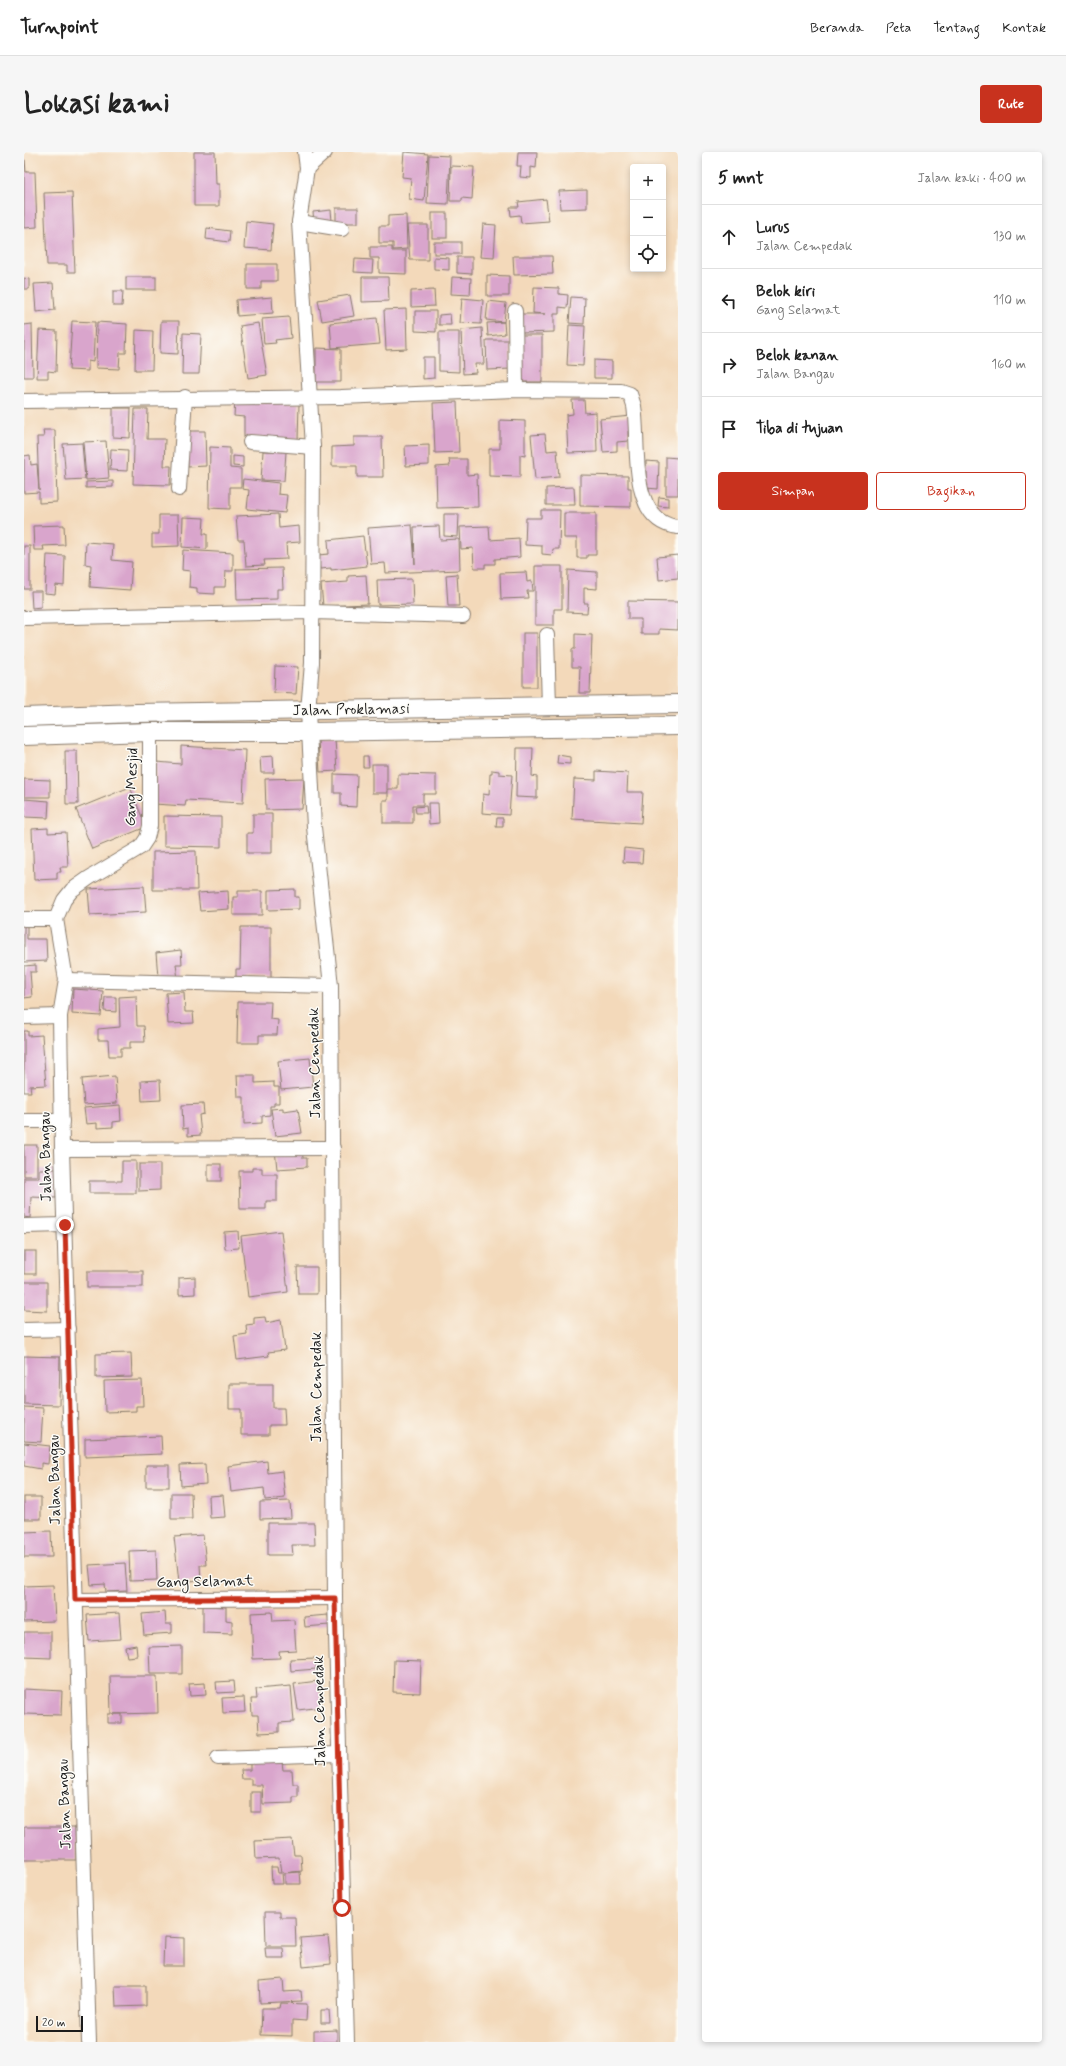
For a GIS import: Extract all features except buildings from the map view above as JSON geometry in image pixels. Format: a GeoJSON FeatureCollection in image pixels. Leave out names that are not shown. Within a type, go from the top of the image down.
{"type":"FeatureCollection","features":[{"type":"Feature","properties":{"kind":"street"},"geometry":{"type":"LineString","coordinates":[[305,152],[308,168]]}},
{"type":"Feature","properties":{"kind":"street"},"geometry":{"type":"LineString","coordinates":[[308,168],[325,152]]}},
{"type":"Feature","properties":{"kind":"street","name":"Jalan Cempedak"},"geometry":{"type":"LineString","coordinates":[[308,168],[298,222],[308,397],[313,447],[312,663],[308,711],[314,827],[331,986],[335,1598],[338,1754],[347,2042]]}},
{"type":"Feature","properties":{"kind":"street"},"geometry":{"type":"LineString","coordinates":[[298,222],[342,229]]}},
{"type":"Feature","properties":{"kind":"street"},"geometry":{"type":"LineString","coordinates":[[515,311],[516,390]]}},
{"type":"Feature","properties":{"kind":"street"},"geometry":{"type":"LineString","coordinates":[[24,401],[308,397],[516,390],[626,391],[630,394],[636,417],[641,487],[646,506],[656,519],[663,524],[678,527]]}},
{"type":"Feature","properties":{"kind":"street"},"geometry":{"type":"LineString","coordinates":[[179,489],[186,398]]}},
{"type":"Feature","properties":{"kind":"street"},"geometry":{"type":"LineString","coordinates":[[250,442],[313,447]]}},
{"type":"Feature","properties":{"kind":"street"},"geometry":{"type":"LineString","coordinates":[[24,618],[312,612],[463,616]]}},
{"type":"Feature","properties":{"kind":"street"},"geometry":{"type":"LineString","coordinates":[[548,635],[549,707]]}},
{"type":"Feature","properties":{"kind":"street","name":"Jalan Proklamasi"},"geometry":{"type":"LineString","coordinates":[[24,717],[137,713],[678,704]]}},
{"type":"Feature","properties":{"kind":"street","name":"Jalan Proklamasi"},"geometry":{"type":"LineString","coordinates":[[24,736],[150,732],[310,732],[678,726]]}},
{"type":"Feature","properties":{"kind":"street","name":"Gang Mesjid"},"geometry":{"type":"LineString","coordinates":[[56,919],[64,900],[72,890],[141,847],[147,838],[150,826],[150,732]]}},
{"type":"Feature","properties":{"kind":"street"},"geometry":{"type":"LineString","coordinates":[[24,919],[56,919]]}},
{"type":"Feature","properties":{"kind":"street","name":"Jalan Bangau"},"geometry":{"type":"LineString","coordinates":[[56,919],[66,980],[60,1016],[62,1149],[89,2042]]}},
{"type":"Feature","properties":{"kind":"street"},"geometry":{"type":"LineString","coordinates":[[66,980],[331,986]]}},
{"type":"Feature","properties":{"kind":"street"},"geometry":{"type":"LineString","coordinates":[[24,1017],[60,1016]]}},
{"type":"Feature","properties":{"kind":"street"},"geometry":{"type":"LineString","coordinates":[[24,1122],[62,1121]]}},
{"type":"Feature","properties":{"kind":"street"},"geometry":{"type":"LineString","coordinates":[[62,1149],[333,1148]]}},
{"type":"Feature","properties":{"kind":"street"},"geometry":{"type":"LineString","coordinates":[[24,1226],[65,1225]]}},
{"type":"Feature","properties":{"kind":"street"},"geometry":{"type":"LineString","coordinates":[[24,1330],[68,1329]]}},
{"type":"Feature","properties":{"kind":"street","name":"Gang Selamat"},"geometry":{"type":"LineString","coordinates":[[75,1600],[335,1598]]}},
{"type":"Feature","properties":{"kind":"street"},"geometry":{"type":"LineString","coordinates":[[218,1758],[338,1754]]}},
{"type":"Feature","properties":{"kind":"route"},"geometry":{"type":"LineString","coordinates":[[65,1225],[75,1600],[335,1598],[342,1908]]}}]}
